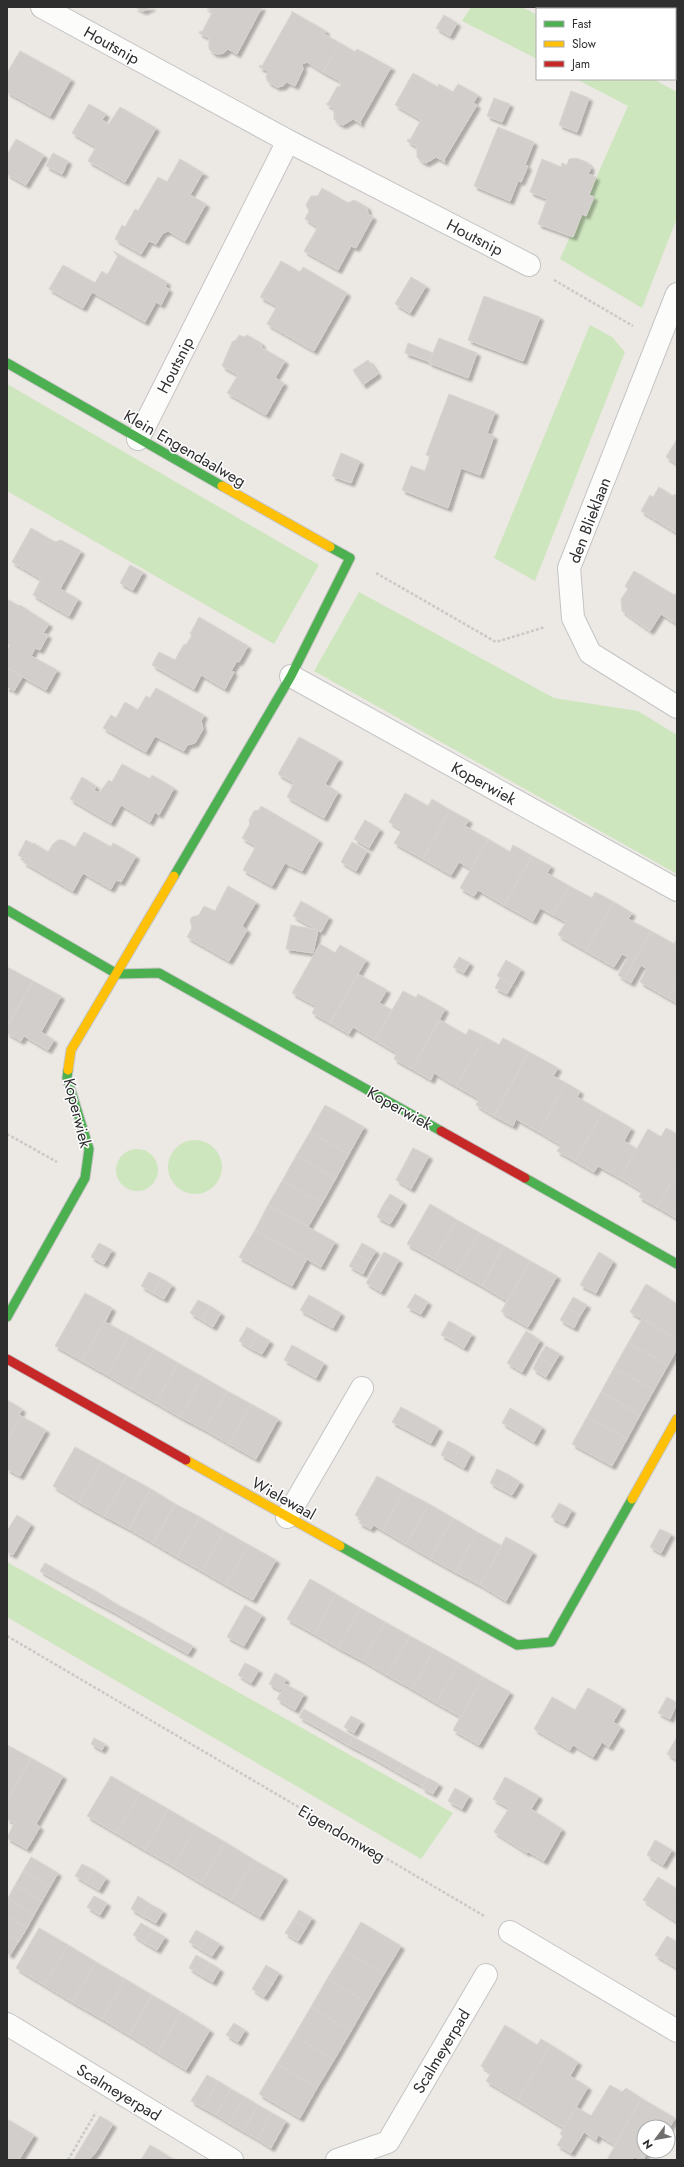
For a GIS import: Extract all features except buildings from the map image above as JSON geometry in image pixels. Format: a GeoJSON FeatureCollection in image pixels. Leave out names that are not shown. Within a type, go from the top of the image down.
{"type":"FeatureCollection","features":[{"type":"Feature","properties":{"kind":"street","name":"Houtsnip"},"geometry":{"type":"LineString","coordinates":[[42,7],[288,141],[529,265]]}},
{"type":"Feature","properties":{"kind":"street","name":"Houtsnip"},"geometry":{"type":"LineString","coordinates":[[138,439],[288,141]]}},
{"type":"Feature","properties":{"kind":"street","name":"den Blieklaan"},"geometry":{"type":"LineString","coordinates":[[677,294],[569,568],[573,618],[590,654],[677,706]]}},
{"type":"Feature","properties":{"kind":"street","name":"Klein Engendaalweg"},"geometry":{"type":"LineString","coordinates":[[7,363],[138,439],[350,558]]}},
{"type":"Feature","properties":{"kind":"street","name":"Koperwiek"},"geometry":{"type":"LineString","coordinates":[[7,1317],[85,1178],[89,1149],[67,1078],[71,1050],[118,974],[291,676],[350,558]]}},
{"type":"Feature","properties":{"kind":"street","name":"Koperwiek"},"geometry":{"type":"LineString","coordinates":[[291,676],[677,890]]}},
{"type":"Feature","properties":{"kind":"street"},"geometry":{"type":"LineString","coordinates":[[7,910],[118,974]]}},
{"type":"Feature","properties":{"kind":"street","name":"Koperwiek"},"geometry":{"type":"LineString","coordinates":[[118,974],[159,973],[677,1264]]}},
{"type":"Feature","properties":{"kind":"street","name":"Wielewaal"},"geometry":{"type":"LineString","coordinates":[[7,1359],[517,1645],[551,1642],[677,1419]]}},
{"type":"Feature","properties":{"kind":"street"},"geometry":{"type":"LineString","coordinates":[[287,1517],[362,1388]]}},
{"type":"Feature","properties":{"kind":"street"},"geometry":{"type":"LineString","coordinates":[[510,1932],[677,2031]]}},
{"type":"Feature","properties":{"kind":"street","name":"Scalmeyerpad"},"geometry":{"type":"LineString","coordinates":[[337,2160],[388,2142],[486,1975]]}},
{"type":"Feature","properties":{"kind":"street","name":"Scalmeyerpad"},"geometry":{"type":"LineString","coordinates":[[7,2024],[232,2160]]}},
{"type":"Feature","properties":{"kind":"path"},"geometry":{"type":"LineString","coordinates":[[529,265],[659,341]]}},
{"type":"Feature","properties":{"kind":"path"},"geometry":{"type":"LineString","coordinates":[[350,558],[496,642],[573,618]]}},
{"type":"Feature","properties":{"kind":"path"},"geometry":{"type":"LineString","coordinates":[[7,1134],[85,1178]]}},
{"type":"Feature","properties":{"kind":"path","name":"Eigendomweg"},"geometry":{"type":"LineString","coordinates":[[7,1636],[510,1932]]}},
{"type":"Feature","properties":{"kind":"path"},"geometry":{"type":"LineString","coordinates":[[68,2160],[111,2087]]}},
{"type":"Feature","properties":{"kind":"green space"},"geometry":{"type":"Polygon","coordinates":[[[471,7],[522,7],[536,14],[536,58],[462,21],[471,7]]]}},
{"type":"Feature","properties":{"kind":"green space"},"geometry":{"type":"Polygon","coordinates":[[[578,80],[655,80],[677,92],[677,218],[642,308],[560,259],[628,106],[578,80]]]}},
{"type":"Feature","properties":{"kind":"green space"},"geometry":{"type":"Polygon","coordinates":[[[590,325],[612,337],[625,352],[535,581],[494,558],[590,325]]]}},
{"type":"Feature","properties":{"kind":"green space"},"geometry":{"type":"Polygon","coordinates":[[[7,384],[319,565],[274,644],[7,491],[7,384]]]}},
{"type":"Feature","properties":{"kind":"green space"},"geometry":{"type":"Polygon","coordinates":[[[359,592],[554,698],[638,711],[677,735],[677,874],[314,671],[359,592]]]}},
{"type":"Feature","properties":{"kind":"green space"},"geometry":{"type":"Polygon","coordinates":[[[195,1140],[205,1142],[214,1148],[220,1157],[222,1167],[220,1177],[214,1186],[205,1192],[195,1194],[185,1192],[176,1186],[170,1177],[168,1167],[170,1157],[176,1148],[185,1142],[195,1140]]]}},
{"type":"Feature","properties":{"kind":"green space"},"geometry":{"type":"Polygon","coordinates":[[[137,1149],[152,1155],[158,1170],[152,1185],[137,1191],[122,1185],[116,1170],[122,1155],[137,1149]]]}},
{"type":"Feature","properties":{"kind":"green space"},"geometry":{"type":"Polygon","coordinates":[[[7,1562],[453,1813],[421,1859],[7,1617],[7,1562]]]}},
{"type":"Feature","properties":{"kind":"traffic: fast"},"geometry":{"type":"LineString","coordinates":[[7,363],[222,486]]}},
{"type":"Feature","properties":{"kind":"traffic: fast"},"geometry":{"type":"LineString","coordinates":[[174,876],[291,676],[350,558],[330,547]]}},
{"type":"Feature","properties":{"kind":"traffic: fast"},"geometry":{"type":"LineString","coordinates":[[7,910],[117,974],[159,973],[441,1131]]}},
{"type":"Feature","properties":{"kind":"traffic: fast"},"geometry":{"type":"LineString","coordinates":[[7,1317],[85,1178],[89,1149],[67,1078],[68,1070]]}},
{"type":"Feature","properties":{"kind":"traffic: fast"},"geometry":{"type":"LineString","coordinates":[[525,1178],[677,1264]]}},
{"type":"Feature","properties":{"kind":"traffic: fast"},"geometry":{"type":"LineString","coordinates":[[340,1546],[517,1645],[551,1642],[632,1499]]}},
{"type":"Feature","properties":{"kind":"traffic: slow"},"geometry":{"type":"LineString","coordinates":[[222,486],[330,547]]}},
{"type":"Feature","properties":{"kind":"traffic: slow"},"geometry":{"type":"LineString","coordinates":[[68,1070],[71,1050],[174,876]]}},
{"type":"Feature","properties":{"kind":"traffic: slow"},"geometry":{"type":"LineString","coordinates":[[632,1499],[677,1419]]}},
{"type":"Feature","properties":{"kind":"traffic: slow"},"geometry":{"type":"LineString","coordinates":[[186,1460],[340,1546]]}},
{"type":"Feature","properties":{"kind":"traffic: jam"},"geometry":{"type":"LineString","coordinates":[[441,1131],[525,1178]]}},
{"type":"Feature","properties":{"kind":"traffic: jam"},"geometry":{"type":"LineString","coordinates":[[7,1359],[186,1460]]}}]}
